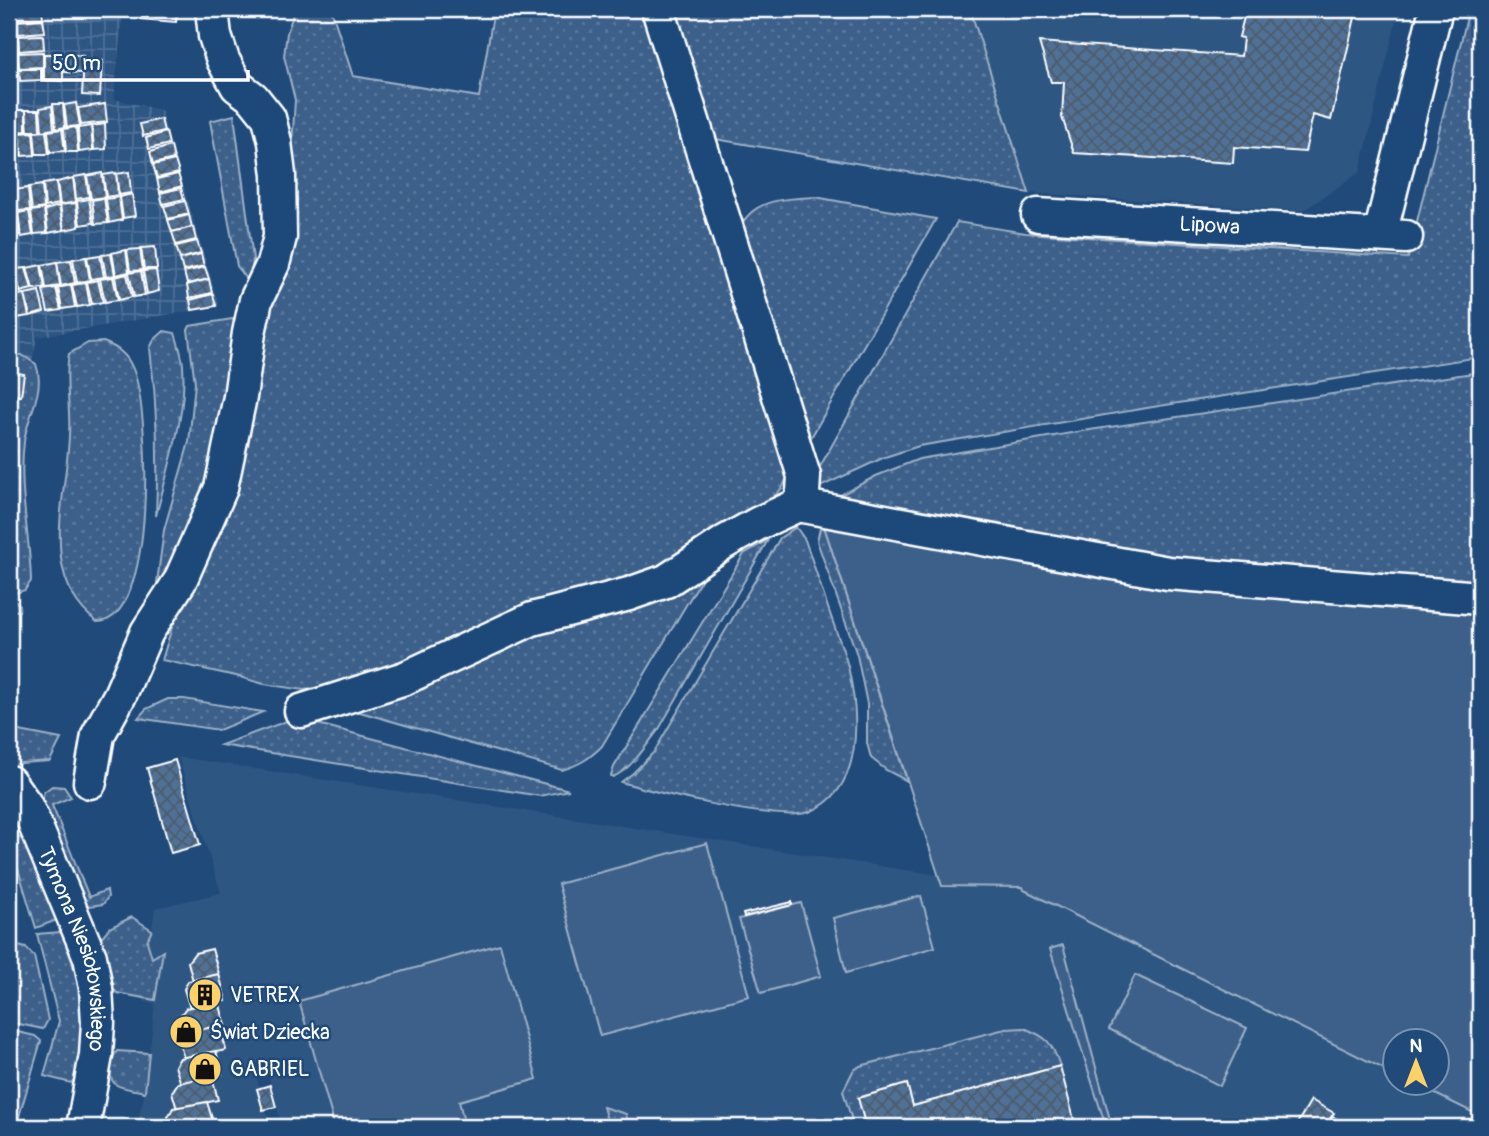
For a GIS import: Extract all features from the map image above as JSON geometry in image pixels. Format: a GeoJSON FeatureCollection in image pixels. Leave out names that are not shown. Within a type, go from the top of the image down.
{"type":"FeatureCollection","features":[{"type":"Feature","properties":{"kind":"street"},"geometry":{"type":"LineString","coordinates":[[90,782],[98,735],[120,695],[147,632],[180,580],[221,488],[256,300],[273,264],[280,237],[279,175],[269,118],[253,99],[237,86],[223,60],[215,36],[212,9]]}},
{"type":"Feature","properties":{"kind":"street"},"geometry":{"type":"LineString","coordinates":[[658,9],[804,476],[803,493],[798,505]]}},
{"type":"Feature","properties":{"kind":"street","name":"Lipowa"},"geometry":{"type":"LineString","coordinates":[[1038,215],[1393,236],[1436,9]]}},
{"type":"Feature","properties":{"kind":"street"},"geometry":{"type":"LineString","coordinates":[[301,711],[405,678],[531,619],[629,594],[666,581],[725,542],[798,505],[1168,573],[1480,598]]}},
{"type":"Feature","properties":{"kind":"street","name":"Tymona Niesiołowskiego"},"geometry":{"type":"LineString","coordinates":[[9,782],[25,804],[21,824],[90,957],[96,988],[96,1055],[83,1127]]}},
{"type":"Feature","properties":{"kind":"shaded area"},"geometry":{"type":"Polygon","coordinates":[[[9,9],[123,9],[114,99],[161,110],[219,306],[37,337],[25,400],[9,398],[9,9]]]}},
{"type":"Feature","properties":{"kind":"shaded area"},"geometry":{"type":"Polygon","coordinates":[[[295,9],[331,9],[353,76],[479,97],[494,9],[649,9],[791,468],[783,487],[768,503],[679,560],[365,678],[304,690],[264,684],[162,660],[172,627],[239,485],[258,335],[289,194],[295,100],[284,56],[287,33],[295,9]]]}},
{"type":"Feature","properties":{"kind":"shaded area"},"geometry":{"type":"Polygon","coordinates":[[[666,9],[970,9],[1029,193],[710,138],[666,9]]]}},
{"type":"Feature","properties":{"kind":"shaded area"},"geometry":{"type":"Polygon","coordinates":[[[970,9],[1399,9],[1360,172],[1303,211],[1029,193],[970,9]]]}},
{"type":"Feature","properties":{"kind":"shaded area"},"geometry":{"type":"Polygon","coordinates":[[[1469,9],[1480,9],[1480,357],[919,446],[885,457],[820,487],[813,485],[812,481],[957,222],[1026,233],[1408,258],[1469,9]]]}},
{"type":"Feature","properties":{"kind":"shaded area"},"geometry":{"type":"Polygon","coordinates":[[[234,115],[253,259],[250,283],[237,266],[210,121],[234,115]]]}},
{"type":"Feature","properties":{"kind":"shaded area"},"geometry":{"type":"Polygon","coordinates":[[[815,197],[936,219],[805,448],[738,241],[742,224],[756,209],[774,201],[815,197]]]}},
{"type":"Feature","properties":{"kind":"shaded area"},"geometry":{"type":"Polygon","coordinates":[[[232,319],[238,330],[201,510],[154,605],[164,530],[189,442],[195,383],[188,330],[190,326],[232,319]]]}},
{"type":"Feature","properties":{"kind":"shaded area"},"geometry":{"type":"Polygon","coordinates":[[[164,331],[175,333],[182,361],[183,384],[176,441],[156,516],[157,432],[150,348],[164,331]]]}},
{"type":"Feature","properties":{"kind":"shaded area"},"geometry":{"type":"Polygon","coordinates":[[[103,342],[125,355],[133,369],[139,391],[145,467],[140,552],[131,588],[117,613],[97,622],[78,604],[67,583],[61,559],[60,535],[69,435],[69,354],[88,343],[103,342]]]}},
{"type":"Feature","properties":{"kind":"shaded area"},"geometry":{"type":"Polygon","coordinates":[[[22,355],[36,364],[39,384],[24,442],[22,477],[31,581],[25,590],[15,593],[13,600],[20,605],[19,611],[9,610],[9,395],[21,396],[23,374],[9,372],[9,358],[22,355]]]}},
{"type":"Feature","properties":{"kind":"shaded area"},"geometry":{"type":"Polygon","coordinates":[[[1480,372],[1480,590],[1170,567],[831,500],[876,476],[919,459],[1083,431],[1480,372]]]}},
{"type":"Feature","properties":{"kind":"shaded area"},"geometry":{"type":"Polygon","coordinates":[[[822,520],[907,781],[871,758],[867,743],[867,704],[857,655],[817,541],[822,520]]]}},
{"type":"Feature","properties":{"kind":"shaded area"},"geometry":{"type":"Polygon","coordinates":[[[822,520],[1165,585],[1480,614],[1480,1116],[1443,1098],[1450,1098],[1450,1028],[1380,1028],[1380,1067],[1024,890],[1023,887],[942,886],[822,520]]]}},
{"type":"Feature","properties":{"kind":"shaded area"},"geometry":{"type":"Polygon","coordinates":[[[796,527],[809,551],[846,660],[852,689],[855,709],[853,751],[840,788],[827,802],[809,812],[794,814],[716,805],[621,782],[654,752],[780,538],[796,527]]]}},
{"type":"Feature","properties":{"kind":"shaded area"},"geometry":{"type":"Polygon","coordinates":[[[768,540],[659,729],[632,763],[620,773],[611,776],[744,554],[768,540]]]}},
{"type":"Feature","properties":{"kind":"shaded area"},"geometry":{"type":"Polygon","coordinates":[[[707,570],[602,746],[574,766],[562,770],[346,708],[508,640],[707,570]]]}},
{"type":"Feature","properties":{"kind":"shaded area"},"geometry":{"type":"Polygon","coordinates":[[[168,699],[184,699],[263,712],[219,730],[138,718],[146,709],[168,699]]]}},
{"type":"Feature","properties":{"kind":"shaded area"},"geometry":{"type":"Polygon","coordinates":[[[295,718],[569,790],[540,796],[221,745],[295,718]]]}},
{"type":"Feature","properties":{"kind":"shaded area"},"geometry":{"type":"Polygon","coordinates":[[[9,729],[61,739],[50,761],[21,763],[11,767],[9,729]]]}},
{"type":"Feature","properties":{"kind":"shaded area"},"geometry":{"type":"Polygon","coordinates":[[[178,757],[938,875],[942,886],[1023,887],[1024,890],[1380,1067],[1380,1098],[1443,1098],[1480,1116],[1480,1127],[282,1127],[265,1060],[253,1065],[271,1127],[136,1127],[145,1092],[155,1003],[144,1002],[145,998],[155,1000],[162,952],[152,958],[147,941],[152,930],[155,908],[221,893],[178,757]]]}},
{"type":"Feature","properties":{"kind":"shaded area"},"geometry":{"type":"Polygon","coordinates":[[[52,786],[64,787],[71,797],[52,805],[89,897],[107,890],[108,897],[103,904],[90,906],[83,902],[42,801],[44,792],[52,786]]]}},
{"type":"Feature","properties":{"kind":"shaded area"},"geometry":{"type":"Polygon","coordinates":[[[18,837],[26,841],[57,920],[36,928],[11,846],[12,840],[18,837]]]}},
{"type":"Feature","properties":{"kind":"shaded area"},"geometry":{"type":"Polygon","coordinates":[[[707,843],[749,996],[600,1036],[558,884],[707,843]]]}},
{"type":"Feature","properties":{"kind":"shaded area"},"geometry":{"type":"Polygon","coordinates":[[[921,896],[935,947],[846,973],[833,918],[921,896]]]}},
{"type":"Feature","properties":{"kind":"shaded area"},"geometry":{"type":"Polygon","coordinates":[[[801,903],[821,976],[761,993],[739,919],[801,903]]]}},
{"type":"Feature","properties":{"kind":"shaded area"},"geometry":{"type":"Polygon","coordinates":[[[132,917],[152,930],[147,941],[152,958],[163,951],[155,1000],[117,993],[108,983],[100,939],[109,928],[132,917]]]}},
{"type":"Feature","properties":{"kind":"shaded area"},"geometry":{"type":"Polygon","coordinates":[[[61,932],[76,974],[82,1016],[80,1066],[71,1083],[44,1076],[59,1021],[37,934],[61,932]]]}},
{"type":"Feature","properties":{"kind":"shaded area"},"geometry":{"type":"Polygon","coordinates":[[[500,944],[537,1079],[459,1101],[465,1127],[335,1127],[299,1001],[500,944]]]}},
{"type":"Feature","properties":{"kind":"shaded area"},"geometry":{"type":"Polygon","coordinates":[[[14,945],[26,948],[34,956],[48,1020],[43,1029],[9,1022],[9,947],[14,945]]]}},
{"type":"Feature","properties":{"kind":"shaded area"},"geometry":{"type":"Polygon","coordinates":[[[1063,945],[1112,1127],[1106,1127],[1050,949],[1063,945]]]}},
{"type":"Feature","properties":{"kind":"shaded area"},"geometry":{"type":"Polygon","coordinates":[[[1135,975],[1247,1028],[1220,1086],[1109,1029],[1135,975]]]}},
{"type":"Feature","properties":{"kind":"shaded area"},"geometry":{"type":"Polygon","coordinates":[[[1024,1028],[1048,1041],[1060,1066],[913,1106],[907,1084],[858,1098],[866,1127],[854,1127],[843,1091],[853,1071],[860,1066],[1005,1029],[1024,1028]]]}},
{"type":"Feature","properties":{"kind":"shaded area"},"geometry":{"type":"Polygon","coordinates":[[[9,1030],[35,1036],[41,1041],[16,1127],[9,1127],[9,1030]]]}},
{"type":"Feature","properties":{"kind":"shaded area"},"geometry":{"type":"Polygon","coordinates":[[[117,1051],[149,1053],[145,1092],[119,1086],[112,1080],[111,1064],[117,1051]]]}},
{"type":"Feature","properties":{"kind":"shaded area"},"geometry":{"type":"Polygon","coordinates":[[[603,1107],[626,1114],[629,1127],[609,1127],[603,1107]]]}},
{"type":"Feature","properties":{"kind":"building"},"geometry":{"type":"Polygon","coordinates":[[[16,9],[42,9],[43,18],[17,20],[16,9]]]}},
{"type":"Feature","properties":{"kind":"building"},"geometry":{"type":"Polygon","coordinates":[[[141,9],[177,9],[176,22],[140,19],[141,9]]]}},
{"type":"Feature","properties":{"kind":"building"},"geometry":{"type":"Polygon","coordinates":[[[1246,9],[1357,9],[1331,120],[1313,115],[1305,152],[1234,147],[1233,163],[1074,153],[1062,117],[1064,82],[1051,82],[1039,42],[1241,56],[1243,38],[1239,37],[1246,9]]]}},
{"type":"Feature","properties":{"kind":"building"},"geometry":{"type":"Polygon","coordinates":[[[43,19],[45,32],[18,34],[17,21],[43,19]]]}},
{"type":"Feature","properties":{"kind":"building"},"geometry":{"type":"Polygon","coordinates":[[[43,35],[44,49],[19,51],[18,36],[43,35]]]}},
{"type":"Feature","properties":{"kind":"building"},"geometry":{"type":"Polygon","coordinates":[[[43,52],[43,67],[19,68],[18,53],[43,52]]]}},
{"type":"Feature","properties":{"kind":"building"},"geometry":{"type":"Polygon","coordinates":[[[44,54],[63,54],[63,81],[44,80],[44,54]]]}},
{"type":"Feature","properties":{"kind":"building"},"geometry":{"type":"Polygon","coordinates":[[[65,54],[83,56],[82,73],[64,72],[65,54]]]}},
{"type":"Feature","properties":{"kind":"building"},"geometry":{"type":"Polygon","coordinates":[[[84,59],[102,61],[100,96],[82,95],[84,59]]]}},
{"type":"Feature","properties":{"kind":"building"},"geometry":{"type":"Polygon","coordinates":[[[19,69],[42,69],[42,80],[20,81],[19,69]]]}},
{"type":"Feature","properties":{"kind":"building"},"geometry":{"type":"Polygon","coordinates":[[[76,103],[80,126],[67,127],[64,105],[76,103]]]}},
{"type":"Feature","properties":{"kind":"building"},"geometry":{"type":"Polygon","coordinates":[[[53,104],[63,104],[65,127],[56,129],[53,104]]]}},
{"type":"Feature","properties":{"kind":"building"},"geometry":{"type":"Polygon","coordinates":[[[105,104],[107,122],[81,125],[78,108],[105,104]]]}},
{"type":"Feature","properties":{"kind":"building"},"geometry":{"type":"Polygon","coordinates":[[[52,106],[54,129],[42,131],[40,108],[52,106]]]}},
{"type":"Feature","properties":{"kind":"building"},"geometry":{"type":"Polygon","coordinates":[[[13,110],[26,110],[26,131],[14,132],[13,110]]]}},
{"type":"Feature","properties":{"kind":"building"},"geometry":{"type":"Polygon","coordinates":[[[26,110],[39,110],[40,131],[28,131],[26,110]]]}},
{"type":"Feature","properties":{"kind":"building"},"geometry":{"type":"Polygon","coordinates":[[[161,119],[164,131],[143,136],[140,124],[161,119]]]}},
{"type":"Feature","properties":{"kind":"building"},"geometry":{"type":"Polygon","coordinates":[[[105,124],[106,149],[94,150],[92,126],[105,124]]]}},
{"type":"Feature","properties":{"kind":"building"},"geometry":{"type":"Polygon","coordinates":[[[91,126],[93,150],[79,152],[78,128],[91,126]]]}},
{"type":"Feature","properties":{"kind":"building"},"geometry":{"type":"Polygon","coordinates":[[[76,127],[78,152],[66,152],[64,129],[76,127]]]}},
{"type":"Feature","properties":{"kind":"building"},"geometry":{"type":"Polygon","coordinates":[[[62,129],[65,151],[50,152],[48,131],[62,129]]]}},
{"type":"Feature","properties":{"kind":"building"},"geometry":{"type":"Polygon","coordinates":[[[46,131],[49,154],[36,154],[34,132],[46,131]]]}},
{"type":"Feature","properties":{"kind":"building"},"geometry":{"type":"Polygon","coordinates":[[[33,132],[35,155],[22,156],[20,133],[33,132]]]}},
{"type":"Feature","properties":{"kind":"building"},"geometry":{"type":"Polygon","coordinates":[[[166,132],[169,144],[149,149],[146,138],[166,132]]]}},
{"type":"Feature","properties":{"kind":"building"},"geometry":{"type":"Polygon","coordinates":[[[19,133],[21,156],[9,156],[9,134],[19,133]]]}},
{"type":"Feature","properties":{"kind":"building"},"geometry":{"type":"Polygon","coordinates":[[[171,146],[174,159],[153,164],[150,152],[171,146]]]}},
{"type":"Feature","properties":{"kind":"building"},"geometry":{"type":"Polygon","coordinates":[[[175,160],[179,173],[157,178],[153,165],[175,160]]]}},
{"type":"Feature","properties":{"kind":"building"},"geometry":{"type":"Polygon","coordinates":[[[129,172],[131,193],[119,195],[116,174],[129,172]]]}},
{"type":"Feature","properties":{"kind":"building"},"geometry":{"type":"Polygon","coordinates":[[[102,173],[105,197],[91,199],[87,176],[102,173]]]}},
{"type":"Feature","properties":{"kind":"building"},"geometry":{"type":"Polygon","coordinates":[[[116,173],[118,195],[106,197],[103,175],[116,173]]]}},
{"type":"Feature","properties":{"kind":"building"},"geometry":{"type":"Polygon","coordinates":[[[178,174],[182,186],[160,192],[157,179],[178,174]]]}},
{"type":"Feature","properties":{"kind":"building"},"geometry":{"type":"Polygon","coordinates":[[[86,175],[89,197],[76,199],[74,177],[86,175]]]}},
{"type":"Feature","properties":{"kind":"building"},"geometry":{"type":"Polygon","coordinates":[[[73,178],[76,202],[60,205],[57,182],[73,178]]]}},
{"type":"Feature","properties":{"kind":"building"},"geometry":{"type":"Polygon","coordinates":[[[56,182],[59,204],[45,207],[43,184],[56,182]]]}},
{"type":"Feature","properties":{"kind":"building"},"geometry":{"type":"Polygon","coordinates":[[[42,185],[44,208],[32,210],[29,187],[42,185]]]}},
{"type":"Feature","properties":{"kind":"building"},"geometry":{"type":"Polygon","coordinates":[[[28,188],[30,210],[18,211],[14,190],[28,188]]]}},
{"type":"Feature","properties":{"kind":"building"},"geometry":{"type":"Polygon","coordinates":[[[181,188],[184,199],[163,204],[160,193],[181,188]]]}},
{"type":"Feature","properties":{"kind":"building"},"geometry":{"type":"Polygon","coordinates":[[[13,191],[16,211],[9,212],[9,192],[13,191]]]}},
{"type":"Feature","properties":{"kind":"building"},"geometry":{"type":"Polygon","coordinates":[[[132,194],[135,216],[123,218],[120,197],[132,194]]]}},
{"type":"Feature","properties":{"kind":"building"},"geometry":{"type":"Polygon","coordinates":[[[119,197],[122,220],[109,223],[106,199],[119,197]]]}},
{"type":"Feature","properties":{"kind":"building"},"geometry":{"type":"Polygon","coordinates":[[[104,198],[108,223],[95,224],[92,200],[104,198]]]}},
{"type":"Feature","properties":{"kind":"building"},"geometry":{"type":"Polygon","coordinates":[[[89,199],[93,223],[80,225],[77,201],[89,199]]]}},
{"type":"Feature","properties":{"kind":"building"},"geometry":{"type":"Polygon","coordinates":[[[185,201],[189,214],[168,219],[164,206],[185,201]]]}},
{"type":"Feature","properties":{"kind":"building"},"geometry":{"type":"Polygon","coordinates":[[[76,203],[79,227],[64,230],[60,205],[76,203]]]}},
{"type":"Feature","properties":{"kind":"building"},"geometry":{"type":"Polygon","coordinates":[[[59,206],[64,230],[48,233],[45,210],[59,206]]]}},
{"type":"Feature","properties":{"kind":"building"},"geometry":{"type":"Polygon","coordinates":[[[44,209],[47,233],[34,234],[31,211],[44,209]]]}},
{"type":"Feature","properties":{"kind":"building"},"geometry":{"type":"Polygon","coordinates":[[[29,211],[33,235],[21,237],[18,213],[29,211]]]}},
{"type":"Feature","properties":{"kind":"building"},"geometry":{"type":"Polygon","coordinates":[[[16,212],[20,235],[9,236],[9,214],[16,212]]]}},
{"type":"Feature","properties":{"kind":"building"},"geometry":{"type":"Polygon","coordinates":[[[189,215],[192,227],[172,232],[168,220],[189,215]]]}},
{"type":"Feature","properties":{"kind":"building"},"geometry":{"type":"Polygon","coordinates":[[[193,227],[196,240],[176,245],[172,232],[193,227]]]}},
{"type":"Feature","properties":{"kind":"building"},"geometry":{"type":"Polygon","coordinates":[[[197,241],[201,253],[180,259],[176,246],[197,241]]]}},
{"type":"Feature","properties":{"kind":"building"},"geometry":{"type":"Polygon","coordinates":[[[155,247],[157,269],[144,269],[141,248],[155,247]]]}},
{"type":"Feature","properties":{"kind":"building"},"geometry":{"type":"Polygon","coordinates":[[[140,249],[143,270],[130,271],[127,250],[140,249]]]}},
{"type":"Feature","properties":{"kind":"building"},"geometry":{"type":"Polygon","coordinates":[[[126,250],[129,272],[116,275],[112,253],[126,250]]]}},
{"type":"Feature","properties":{"kind":"building"},"geometry":{"type":"Polygon","coordinates":[[[111,254],[115,275],[106,277],[102,255],[111,254]]]}},
{"type":"Feature","properties":{"kind":"building"},"geometry":{"type":"Polygon","coordinates":[[[201,254],[204,266],[183,271],[180,259],[201,254]]]}},
{"type":"Feature","properties":{"kind":"building"},"geometry":{"type":"Polygon","coordinates":[[[100,255],[104,277],[91,279],[87,257],[100,255]]]}},
{"type":"Feature","properties":{"kind":"building"},"geometry":{"type":"Polygon","coordinates":[[[86,257],[90,280],[77,283],[73,259],[86,257]]]}},
{"type":"Feature","properties":{"kind":"building"},"geometry":{"type":"Polygon","coordinates":[[[71,260],[75,283],[61,286],[57,262],[71,260]]]}},
{"type":"Feature","properties":{"kind":"building"},"geometry":{"type":"Polygon","coordinates":[[[57,262],[60,286],[46,288],[42,265],[57,262]]]}},
{"type":"Feature","properties":{"kind":"building"},"geometry":{"type":"Polygon","coordinates":[[[41,265],[45,288],[33,289],[27,268],[41,265]]]}},
{"type":"Feature","properties":{"kind":"building"},"geometry":{"type":"Polygon","coordinates":[[[205,267],[209,279],[187,284],[184,272],[205,267]]]}},
{"type":"Feature","properties":{"kind":"building"},"geometry":{"type":"Polygon","coordinates":[[[26,268],[32,289],[20,292],[15,269],[26,268]]]}},
{"type":"Feature","properties":{"kind":"building"},"geometry":{"type":"Polygon","coordinates":[[[15,269],[20,292],[9,294],[9,270],[15,269]]]}},
{"type":"Feature","properties":{"kind":"building"},"geometry":{"type":"Polygon","coordinates":[[[156,270],[159,291],[147,294],[143,271],[156,270]]]}},
{"type":"Feature","properties":{"kind":"building"},"geometry":{"type":"Polygon","coordinates":[[[141,271],[145,295],[134,297],[129,273],[141,271]]]}},
{"type":"Feature","properties":{"kind":"building"},"geometry":{"type":"Polygon","coordinates":[[[127,274],[132,297],[119,300],[115,277],[127,274]]]}},
{"type":"Feature","properties":{"kind":"building"},"geometry":{"type":"Polygon","coordinates":[[[113,277],[118,300],[105,302],[100,279],[113,277]]]}},
{"type":"Feature","properties":{"kind":"building"},"geometry":{"type":"Polygon","coordinates":[[[209,279],[212,293],[189,298],[187,285],[209,279]]]}},
{"type":"Feature","properties":{"kind":"building"},"geometry":{"type":"Polygon","coordinates":[[[98,280],[103,302],[92,304],[87,282],[98,280]]]}},
{"type":"Feature","properties":{"kind":"building"},"geometry":{"type":"Polygon","coordinates":[[[86,283],[90,305],[77,307],[72,285],[86,283]]]}},
{"type":"Feature","properties":{"kind":"building"},"geometry":{"type":"Polygon","coordinates":[[[71,285],[75,307],[62,309],[58,288],[71,285]]]}},
{"type":"Feature","properties":{"kind":"building"},"geometry":{"type":"Polygon","coordinates":[[[56,288],[61,310],[48,312],[43,290],[56,288]]]}},
{"type":"Feature","properties":{"kind":"building"},"geometry":{"type":"Polygon","coordinates":[[[39,291],[44,312],[30,316],[25,294],[39,291]]]}},
{"type":"Feature","properties":{"kind":"building"},"geometry":{"type":"Polygon","coordinates":[[[24,294],[29,316],[16,318],[11,296],[24,294]]]}},
{"type":"Feature","properties":{"kind":"building"},"geometry":{"type":"Polygon","coordinates":[[[213,294],[216,306],[192,310],[190,300],[213,294]]]}},
{"type":"Feature","properties":{"kind":"building"},"geometry":{"type":"Polygon","coordinates":[[[11,372],[24,374],[21,396],[9,395],[11,372]]]}},
{"type":"Feature","properties":{"kind":"building"},"geometry":{"type":"Polygon","coordinates":[[[175,760],[200,845],[171,853],[147,768],[175,760]]]}},
{"type":"Feature","properties":{"kind":"building"},"geometry":{"type":"Polygon","coordinates":[[[792,902],[792,905],[744,917],[743,914],[792,902]]]}},
{"type":"Feature","properties":{"kind":"building"},"geometry":{"type":"Polygon","coordinates":[[[212,949],[219,974],[193,981],[188,962],[195,953],[212,949]]]}},
{"type":"Feature","properties":{"kind":"building","name":"VETREX"},"geometry":{"type":"Polygon","coordinates":[[[219,974],[226,1001],[190,1008],[184,989],[188,981],[219,974]]]}},
{"type":"Feature","properties":{"kind":"building"},"geometry":{"type":"Polygon","coordinates":[[[219,1001],[225,1025],[185,1035],[180,1016],[186,1008],[219,1001]]]}},
{"type":"Feature","properties":{"kind":"building"},"geometry":{"type":"Polygon","coordinates":[[[220,1025],[226,1050],[184,1059],[179,1041],[183,1034],[220,1025]]]}},
{"type":"Feature","properties":{"kind":"building"},"geometry":{"type":"Polygon","coordinates":[[[216,1051],[222,1074],[181,1084],[175,1066],[180,1058],[216,1051]]]}},
{"type":"Feature","properties":{"kind":"building"},"geometry":{"type":"Polygon","coordinates":[[[1060,1066],[1076,1127],[866,1127],[858,1098],[907,1084],[913,1106],[1060,1066]]]}},
{"type":"Feature","properties":{"kind":"building"},"geometry":{"type":"Polygon","coordinates":[[[212,1076],[218,1100],[177,1109],[172,1092],[178,1083],[212,1076]]]}},
{"type":"Feature","properties":{"kind":"building"},"geometry":{"type":"Polygon","coordinates":[[[270,1085],[276,1107],[263,1110],[257,1089],[270,1085]]]}},
{"type":"Feature","properties":{"kind":"building"},"geometry":{"type":"Polygon","coordinates":[[[1311,1100],[1334,1113],[1326,1127],[1295,1127],[1311,1100]]]}},
{"type":"Feature","properties":{"kind":"building"},"geometry":{"type":"Polygon","coordinates":[[[207,1102],[214,1125],[171,1127],[168,1117],[173,1108],[207,1102]]]}},
{"type":"Feature","properties":{"kind":"building"},"geometry":{"type":"Polygon","coordinates":[[[1332,1116],[1351,1127],[1326,1127],[1332,1116]]]}},
{"type":"Feature","properties":{"kind":"place","name":"VETREX"},"geometry":{"type":"Point","coordinates":[205,995]}},
{"type":"Feature","properties":{"kind":"place","name":"Świat Dziecka"},"geometry":{"type":"Point","coordinates":[186,1032]}},
{"type":"Feature","properties":{"kind":"place","name":"GABRIEL"},"geometry":{"type":"Point","coordinates":[205,1069]}}]}
